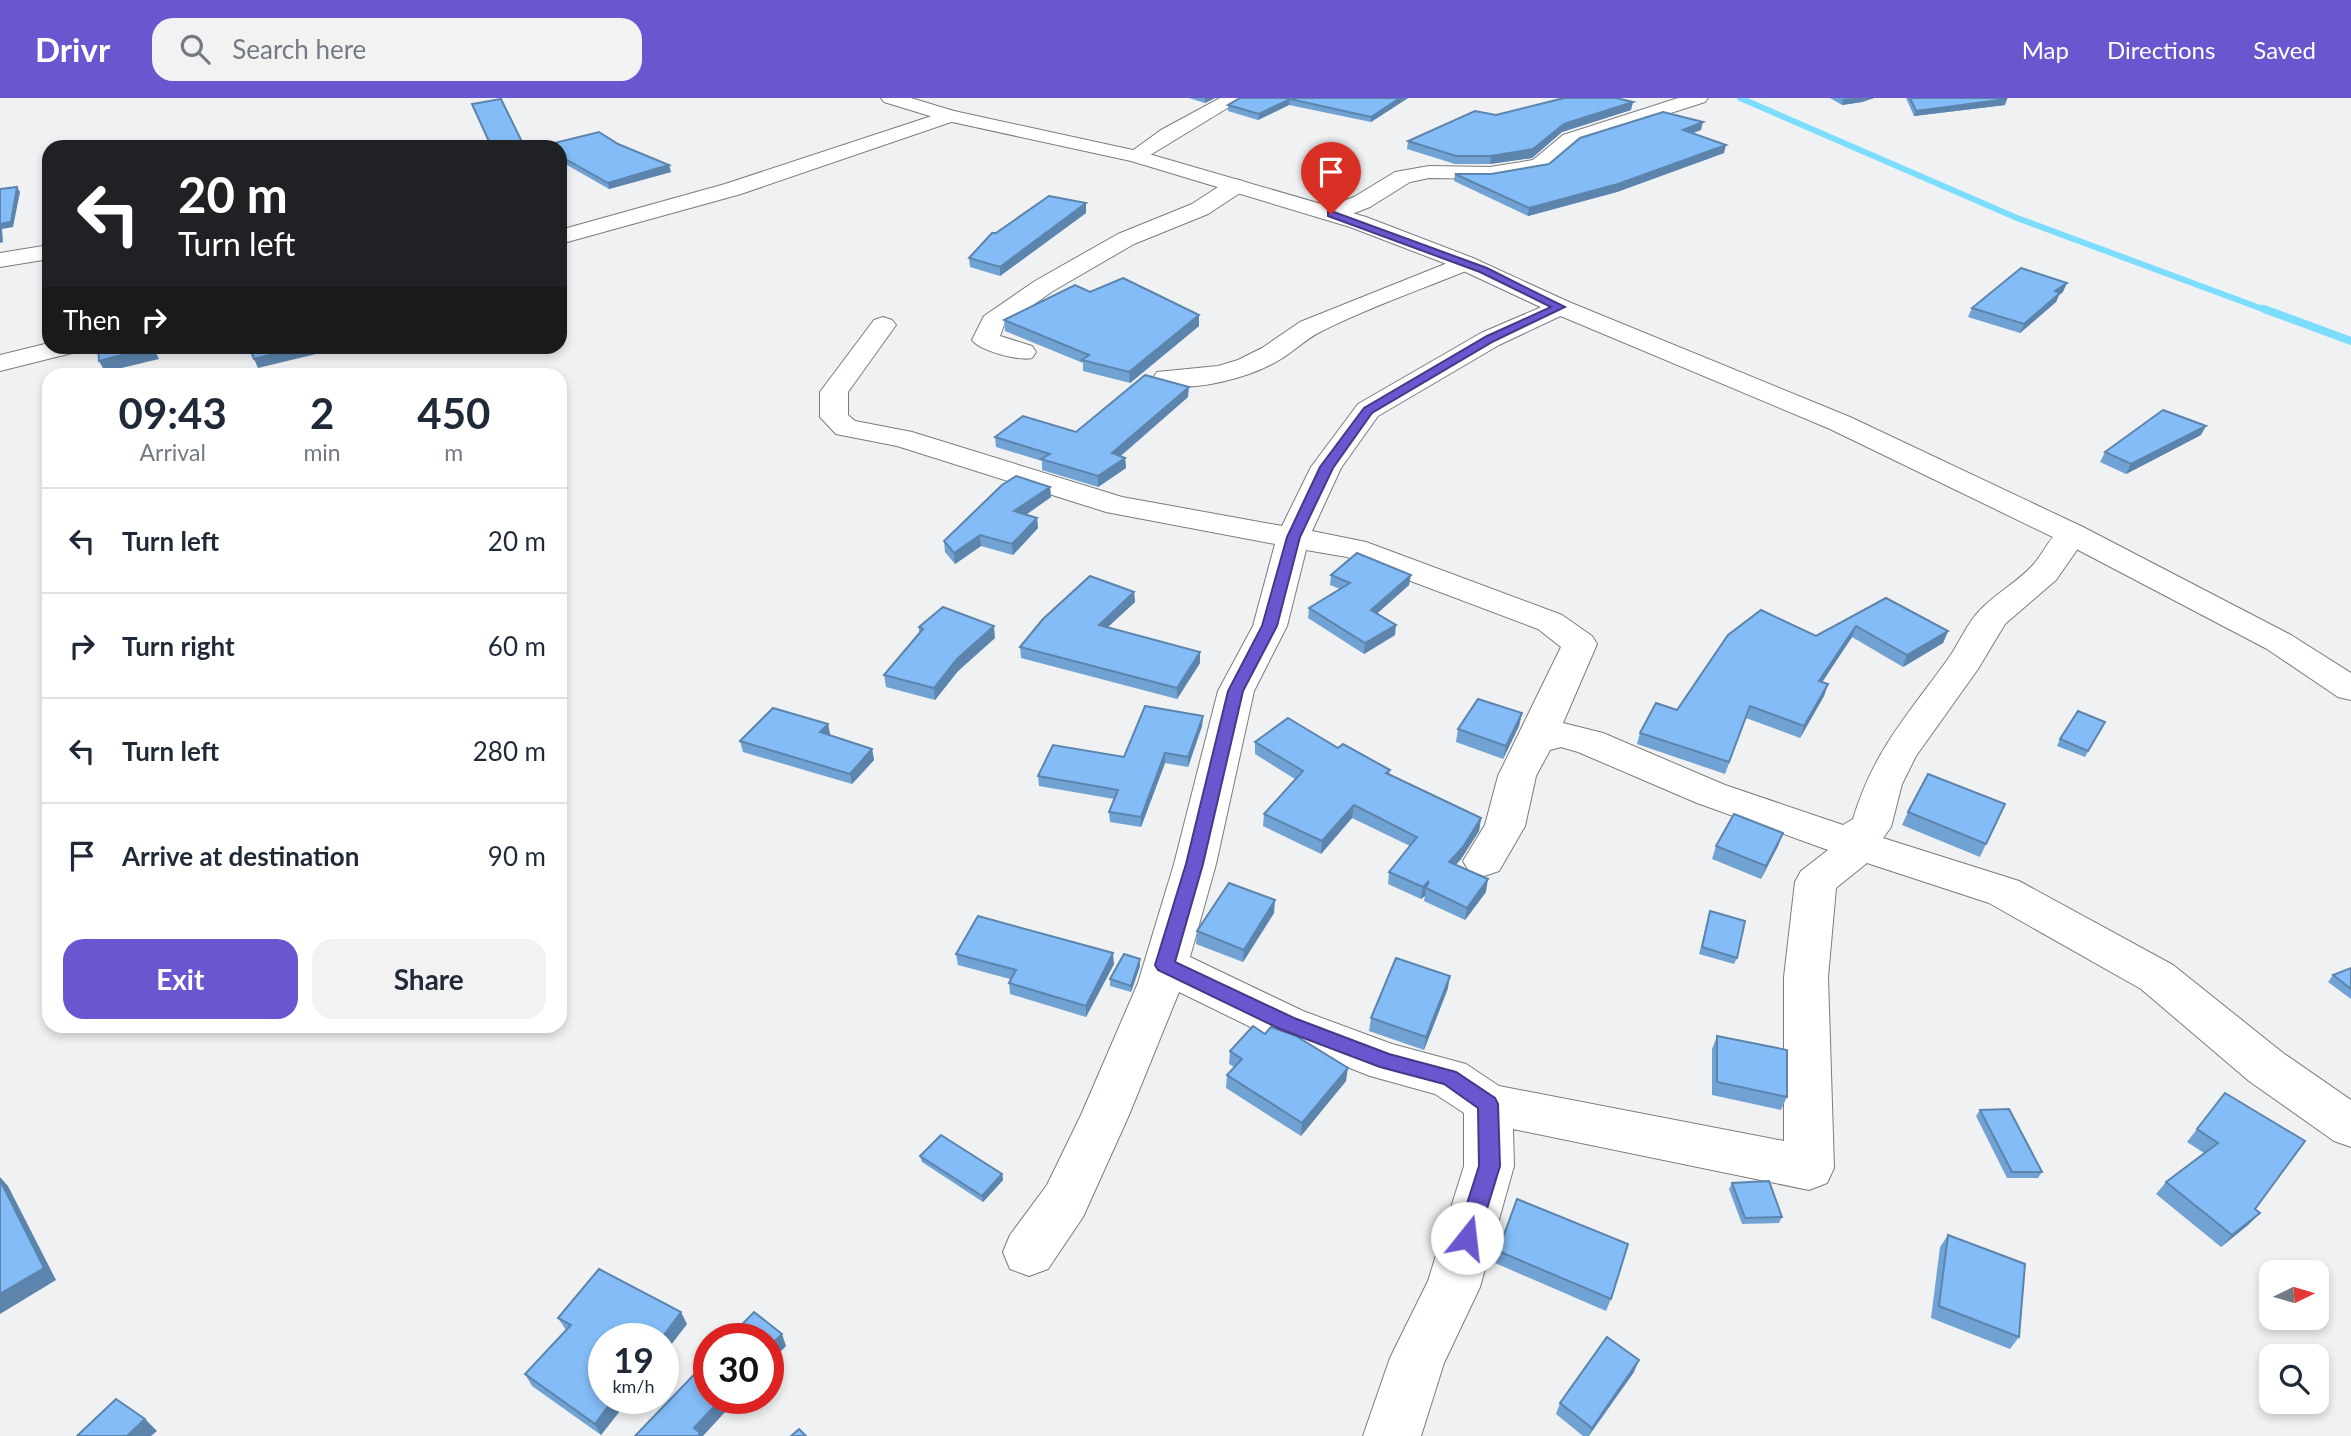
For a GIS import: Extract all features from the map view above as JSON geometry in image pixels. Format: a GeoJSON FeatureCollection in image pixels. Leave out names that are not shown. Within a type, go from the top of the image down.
{"type":"FeatureCollection","features":[{"type":"Feature","properties":{"kind":"street"},"geometry":{"type":"LineString","coordinates":[[891,98],[950,116],[1135,156],[1331,214],[1465,263],[1560,307],[1840,423],[2072,534],[2279,642],[2351,689]]}},
{"type":"Feature","properties":{"kind":"street"},"geometry":{"type":"LineString","coordinates":[[1135,156],[1168,134],[1234,98]]}},
{"type":"Feature","properties":{"kind":"street"},"geometry":{"type":"LineString","coordinates":[[1331,214],[1363,202],[1403,177],[1429,172],[1490,173],[1540,165],[1570,139],[1698,98]]}},
{"type":"Feature","properties":{"kind":"street"},"geometry":{"type":"LineString","coordinates":[[567,235],[733,189],[950,116]]}},
{"type":"Feature","properties":{"kind":"street"},"geometry":{"type":"LineString","coordinates":[[1023,352],[985,340],[993,321],[1044,286],[1126,239],[1200,209],[1235,186]]}},
{"type":"Feature","properties":{"kind":"street"},"geometry":{"type":"LineString","coordinates":[[0,260],[42,253]]}},
{"type":"Feature","properties":{"kind":"street"},"geometry":{"type":"LineString","coordinates":[[1167,378],[1220,374],[1248,366],[1272,354],[1309,327],[1465,263]]}},
{"type":"Feature","properties":{"kind":"street"},"geometry":{"type":"LineString","coordinates":[[1029,1252],[1065,1201],[1105,1115],[1165,965],[1195,864],[1236,691],[1270,626],[1293,537],[1326,467],[1368,410],[1490,339],[1560,307]]}},
{"type":"Feature","properties":{"kind":"street"},"geometry":{"type":"LineString","coordinates":[[883,325],[834,392],[834,417],[846,428],[902,438],[1117,505],[1355,549],[1550,622],[1580,644],[1517,776],[1505,826],[1484,861]]}},
{"type":"Feature","properties":{"kind":"street"},"geometry":{"type":"LineString","coordinates":[[0,363],[42,352]]}},
{"type":"Feature","properties":{"kind":"street"},"geometry":{"type":"LineString","coordinates":[[1165,965],[1287,1024],[1387,1062],[1449,1078],[1488,1104],[1615,1127],[1809,1168],[1807,977],[1816,883],[1871,827],[1883,785],[1898,753],[1965,661],[1991,618],[2044,573],[2072,534]]}},
{"type":"Feature","properties":{"kind":"street"},"geometry":{"type":"LineString","coordinates":[[1536,741],[1561,735],[1590,742],[1711,794],[1853,844],[2004,892],[2157,977],[2266,1067],[2351,1126]]}},
{"type":"Feature","properties":{"kind":"street"},"geometry":{"type":"LineString","coordinates":[[1392,1436],[1418,1358],[1453,1287],[1489,1166],[1488,1104]]}},
{"type":"Feature","properties":{"kind":"building"},"geometry":{"type":"Polygon","coordinates":[[[1240,98],[1400,98],[1371,117],[1290,99],[1259,114],[1228,105],[1240,98]]]}},
{"type":"Feature","properties":{"kind":"building"},"geometry":{"type":"Polygon","coordinates":[[[1564,98],[1616,98],[1633,102],[1564,124],[1533,149],[1491,156],[1456,156],[1408,141],[1475,111],[1496,115],[1564,98]]]}},
{"type":"Feature","properties":{"kind":"building"},"geometry":{"type":"Polygon","coordinates":[[[1910,98],[2004,98],[2007,99],[1916,111],[1910,98]]]}},
{"type":"Feature","properties":{"kind":"building"},"geometry":{"type":"Polygon","coordinates":[[[501,99],[521,140],[488,140],[472,104],[501,99]]]}},
{"type":"Feature","properties":{"kind":"building"},"geometry":{"type":"Polygon","coordinates":[[[1663,112],[1703,122],[1683,130],[1726,145],[1618,184],[1529,208],[1455,174],[1491,174],[1549,164],[1580,138],[1663,112]]]}},
{"type":"Feature","properties":{"kind":"building"},"geometry":{"type":"Polygon","coordinates":[[[599,132],[618,144],[669,165],[608,183],[567,160],[566,140],[599,132]]]}},
{"type":"Feature","properties":{"kind":"building"},"geometry":{"type":"Polygon","coordinates":[[[17,187],[11,222],[0,224],[0,189],[17,187]]]}},
{"type":"Feature","properties":{"kind":"building"},"geometry":{"type":"Polygon","coordinates":[[[1049,196],[1086,203],[1000,267],[969,258],[992,233],[996,233],[1049,196]]]}},
{"type":"Feature","properties":{"kind":"building"},"geometry":{"type":"Polygon","coordinates":[[[2021,268],[2067,283],[2055,291],[2060,293],[2024,324],[1972,308],[2021,268]]]}},
{"type":"Feature","properties":{"kind":"building"},"geometry":{"type":"Polygon","coordinates":[[[1123,278],[1199,315],[1129,372],[1082,360],[1089,355],[1004,320],[1075,285],[1090,292],[1123,278]]]}},
{"type":"Feature","properties":{"kind":"building"},"geometry":{"type":"Polygon","coordinates":[[[99,354],[126,354],[99,361],[99,354]]]}},
{"type":"Feature","properties":{"kind":"building"},"geometry":{"type":"Polygon","coordinates":[[[252,354],[274,354],[254,359],[252,354]]]}},
{"type":"Feature","properties":{"kind":"building"},"geometry":{"type":"Polygon","coordinates":[[[1145,375],[1189,387],[1112,453],[1125,458],[1098,476],[1041,459],[1050,454],[995,437],[1023,416],[1076,432],[1145,375]]]}},
{"type":"Feature","properties":{"kind":"building"},"geometry":{"type":"Polygon","coordinates":[[[2163,410],[2206,426],[2131,464],[2105,452],[2163,410]]]}},
{"type":"Feature","properties":{"kind":"building"},"geometry":{"type":"Polygon","coordinates":[[[1016,476],[1050,487],[1014,511],[1037,518],[1012,544],[980,535],[954,553],[944,541],[1002,485],[1016,476]]]}},
{"type":"Feature","properties":{"kind":"building"},"geometry":{"type":"Polygon","coordinates":[[[1357,553],[1411,575],[1371,610],[1396,625],[1365,643],[1309,608],[1350,583],[1331,575],[1357,553]]]}},
{"type":"Feature","properties":{"kind":"building"},"geometry":{"type":"Polygon","coordinates":[[[1090,576],[1134,592],[1099,625],[1200,652],[1177,688],[1020,647],[1043,619],[1090,576]]]}},
{"type":"Feature","properties":{"kind":"building"},"geometry":{"type":"Polygon","coordinates":[[[1886,598],[1948,631],[1907,655],[1856,626],[1819,681],[1828,684],[1804,726],[1750,706],[1729,762],[1640,733],[1656,703],[1677,710],[1728,635],[1761,610],[1816,636],[1886,598]]]}},
{"type":"Feature","properties":{"kind":"building"},"geometry":{"type":"Polygon","coordinates":[[[943,607],[994,626],[957,659],[934,688],[884,675],[923,629],[919,627],[943,607]]]}},
{"type":"Feature","properties":{"kind":"building"},"geometry":{"type":"Polygon","coordinates":[[[1478,699],[1522,713],[1506,746],[1458,729],[1478,699]]]}},
{"type":"Feature","properties":{"kind":"building"},"geometry":{"type":"Polygon","coordinates":[[[1145,706],[1203,716],[1188,757],[1165,753],[1141,817],[1109,812],[1118,790],[1038,776],[1053,745],[1124,757],[1145,706]]]}},
{"type":"Feature","properties":{"kind":"building"},"geometry":{"type":"Polygon","coordinates":[[[773,708],[828,724],[820,732],[872,749],[850,774],[740,741],[773,708]]]}},
{"type":"Feature","properties":{"kind":"building"},"geometry":{"type":"Polygon","coordinates":[[[2078,711],[2105,722],[2088,751],[2060,739],[2078,711]]]}},
{"type":"Feature","properties":{"kind":"building"},"geometry":{"type":"Polygon","coordinates":[[[1288,718],[1338,748],[1343,744],[1390,770],[1386,773],[1481,818],[1463,847],[1449,862],[1488,879],[1467,908],[1426,888],[1429,881],[1423,887],[1389,872],[1417,837],[1354,805],[1322,841],[1264,814],[1303,771],[1255,742],[1288,718]]]}},
{"type":"Feature","properties":{"kind":"building"},"geometry":{"type":"Polygon","coordinates":[[[1928,774],[2005,804],[1986,844],[1908,812],[1928,774]]]}},
{"type":"Feature","properties":{"kind":"building"},"geometry":{"type":"Polygon","coordinates":[[[1734,814],[1783,833],[1766,866],[1716,846],[1734,814]]]}},
{"type":"Feature","properties":{"kind":"building"},"geometry":{"type":"Polygon","coordinates":[[[1229,883],[1275,900],[1244,950],[1197,931],[1229,883]]]}},
{"type":"Feature","properties":{"kind":"building"},"geometry":{"type":"Polygon","coordinates":[[[1710,911],[1745,921],[1737,958],[1702,947],[1710,911]]]}},
{"type":"Feature","properties":{"kind":"building"},"geometry":{"type":"Polygon","coordinates":[[[978,916],[1113,953],[1086,1006],[1009,983],[1016,970],[956,954],[978,916]]]}},
{"type":"Feature","properties":{"kind":"building"},"geometry":{"type":"Polygon","coordinates":[[[1124,954],[1140,959],[1131,986],[1110,979],[1124,954]]]}},
{"type":"Feature","properties":{"kind":"building"},"geometry":{"type":"Polygon","coordinates":[[[1396,958],[1450,976],[1426,1037],[1371,1018],[1396,958]]]}},
{"type":"Feature","properties":{"kind":"building"},"geometry":{"type":"Polygon","coordinates":[[[2351,968],[2351,989],[2333,975],[2351,968]]]}},
{"type":"Feature","properties":{"kind":"building"},"geometry":{"type":"Polygon","coordinates":[[[1253,1026],[1265,1034],[1271,1027],[1296,1036],[1348,1068],[1302,1123],[1227,1075],[1242,1059],[1230,1051],[1253,1026]]]}},
{"type":"Feature","properties":{"kind":"building"},"geometry":{"type":"Polygon","coordinates":[[[1717,1036],[1787,1050],[1787,1097],[1717,1082],[1717,1036]]]}},
{"type":"Feature","properties":{"kind":"building"},"geometry":{"type":"Polygon","coordinates":[[[2225,1093],[2305,1141],[2255,1209],[2260,1213],[2232,1235],[2166,1182],[2218,1143],[2197,1129],[2225,1093]]]}},
{"type":"Feature","properties":{"kind":"building"},"geometry":{"type":"Polygon","coordinates":[[[2009,1109],[2042,1172],[2012,1172],[1980,1110],[2009,1109]]]}},
{"type":"Feature","properties":{"kind":"building"},"geometry":{"type":"Polygon","coordinates":[[[941,1135],[1002,1174],[982,1196],[920,1156],[941,1135]]]}},
{"type":"Feature","properties":{"kind":"building"},"geometry":{"type":"Polygon","coordinates":[[[0,1180],[44,1268],[0,1294],[0,1180]]]}},
{"type":"Feature","properties":{"kind":"building"},"geometry":{"type":"Polygon","coordinates":[[[1769,1181],[1782,1217],[1745,1218],[1732,1183],[1769,1181]]]}},
{"type":"Feature","properties":{"kind":"building"},"geometry":{"type":"Polygon","coordinates":[[[1517,1199],[1628,1244],[1611,1299],[1498,1251],[1517,1199]]]}},
{"type":"Feature","properties":{"kind":"building"},"geometry":{"type":"Polygon","coordinates":[[[1948,1235],[2025,1264],[2019,1337],[1939,1306],[1948,1235]]]}},
{"type":"Feature","properties":{"kind":"building"},"geometry":{"type":"Polygon","coordinates":[[[599,1269],[681,1312],[673,1323],[588,1323],[588,1414],[602,1414],[595,1424],[525,1374],[571,1325],[558,1318],[599,1269]]]}},
{"type":"Feature","properties":{"kind":"building"},"geometry":{"type":"Polygon","coordinates":[[[754,1312],[768,1323],[743,1323],[754,1312]]]}},
{"type":"Feature","properties":{"kind":"building"},"geometry":{"type":"Polygon","coordinates":[[[1607,1337],[1639,1360],[1592,1428],[1560,1403],[1607,1337]]]}},
{"type":"Feature","properties":{"kind":"building"},"geometry":{"type":"Polygon","coordinates":[[[693,1376],[693,1414],[707,1414],[694,1428],[700,1433],[698,1436],[635,1436],[656,1414],[679,1414],[679,1390],[693,1376]]]}},
{"type":"Feature","properties":{"kind":"building"},"geometry":{"type":"Polygon","coordinates":[[[116,1399],[145,1419],[127,1436],[77,1436],[116,1399]]]}},
{"type":"Feature","properties":{"kind":"building"},"geometry":{"type":"Polygon","coordinates":[[[799,1429],[806,1436],[791,1436],[799,1429]]]}},
{"type":"Feature","properties":{"kind":"waterway"},"geometry":{"type":"LineString","coordinates":[[1740,98],[2017,218],[2268,311]]}},
{"type":"Feature","properties":{"kind":"waterway"},"geometry":{"type":"LineString","coordinates":[[2264,309],[2351,341]]}},
{"type":"Feature","properties":{"kind":"route"},"geometry":{"type":"LineString","coordinates":[[1331,214],[1483,270],[1560,307],[1490,339],[1368,410],[1326,467],[1293,537],[1270,626],[1236,691],[1195,864],[1165,965],[1287,1024],[1387,1062],[1449,1078],[1488,1104],[1489,1166],[1467,1238]]}}]}
